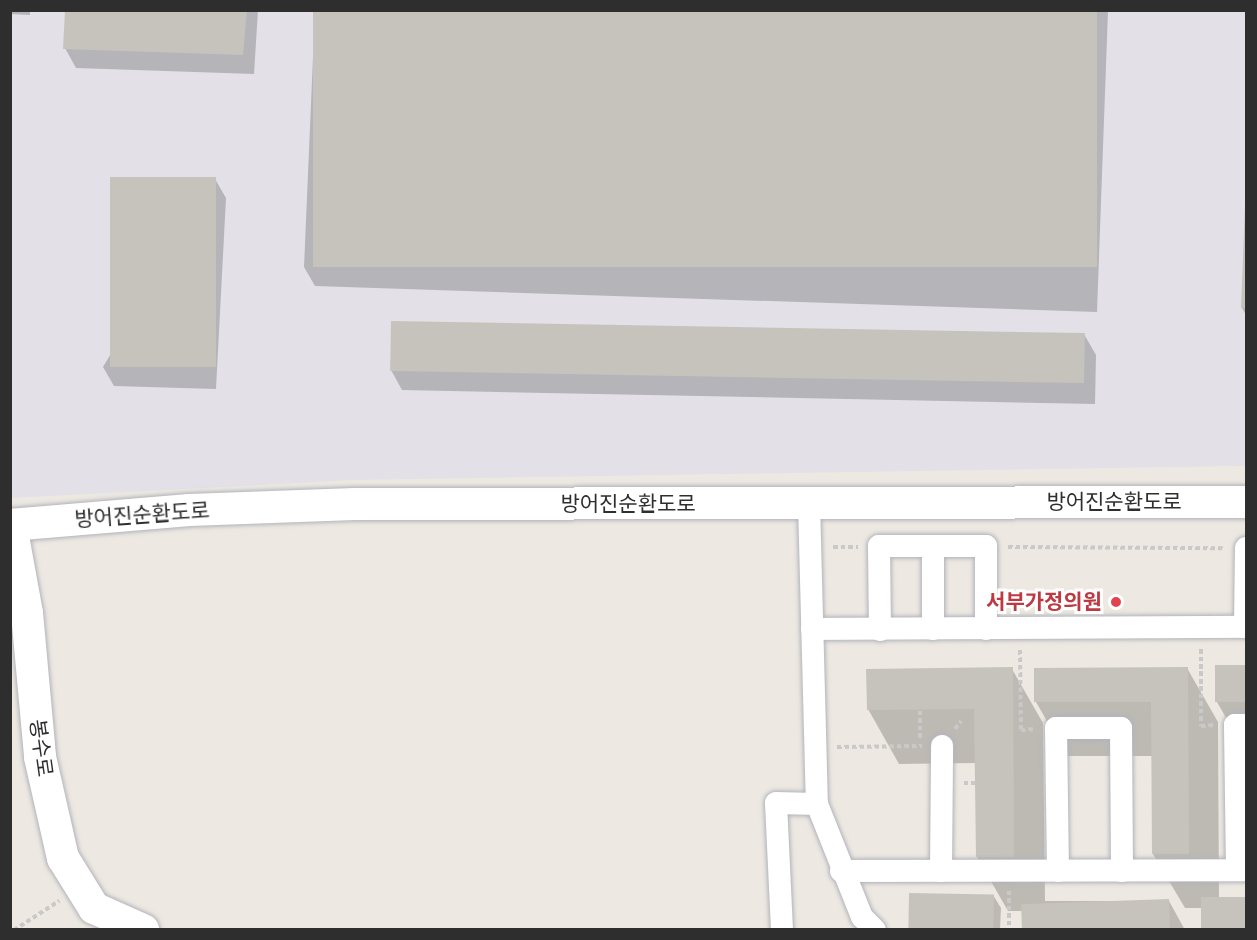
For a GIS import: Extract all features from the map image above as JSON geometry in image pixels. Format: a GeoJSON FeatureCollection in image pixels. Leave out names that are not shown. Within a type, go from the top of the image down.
{"type":"FeatureCollection","features":[{"type":"Feature","properties":{"kind":"main road","name":"방어진순환도로"},"geometry":{"type":"LineString","coordinates":[[11,525],[189,510],[355,504],[1246,502]]}},
{"type":"Feature","properties":{"kind":"main road","name":"봉수로"},"geometry":{"type":"LineString","coordinates":[[11,525],[27,613],[40,757],[63,858],[94,908],[143,930]]}},
{"type":"Feature","properties":{"kind":"street"},"geometry":{"type":"LineString","coordinates":[[809,503],[816,804],[841,871],[862,917],[875,930]]}},
{"type":"Feature","properties":{"kind":"street"},"geometry":{"type":"LineString","coordinates":[[880,630],[879,546],[986,546],[986,629]]}},
{"type":"Feature","properties":{"kind":"street"},"geometry":{"type":"LineString","coordinates":[[933,546],[933,629]]}},
{"type":"Feature","properties":{"kind":"street"},"geometry":{"type":"LineString","coordinates":[[812,629],[1246,627],[1246,548]]}},
{"type":"Feature","properties":{"kind":"street"},"geometry":{"type":"LineString","coordinates":[[841,871],[1242,870],[1241,725]]}},
{"type":"Feature","properties":{"kind":"street"},"geometry":{"type":"LineString","coordinates":[[1058,871],[1056,728],[1121,728],[1122,872]]}},
{"type":"Feature","properties":{"kind":"street"},"geometry":{"type":"LineString","coordinates":[[931,746],[941,871]]}},
{"type":"Feature","properties":{"kind":"street"},"geometry":{"type":"LineString","coordinates":[[782,930],[776,803],[816,804]]}},
{"type":"Feature","properties":{"kind":"path"},"geometry":{"type":"LineString","coordinates":[[811,547],[879,546]]}},
{"type":"Feature","properties":{"kind":"path"},"geometry":{"type":"LineString","coordinates":[[986,546],[1246,548]]}},
{"type":"Feature","properties":{"kind":"path"},"geometry":{"type":"LineString","coordinates":[[1200,627],[1201,726],[1241,725]]}},
{"type":"Feature","properties":{"kind":"path"},"geometry":{"type":"LineString","coordinates":[[1020,628],[1021,730],[1056,728]]}},
{"type":"Feature","properties":{"kind":"path"},"geometry":{"type":"LineString","coordinates":[[832,747],[931,746],[920,709]]}},
{"type":"Feature","properties":{"kind":"path"},"geometry":{"type":"LineString","coordinates":[[1009,871],[1009,930]]}},
{"type":"Feature","properties":{"kind":"path"},"geometry":{"type":"LineString","coordinates":[[14,930],[81,888]]}},
{"type":"Feature","properties":{"kind":"shaded area"},"geometry":{"type":"Polygon","coordinates":[[[11,11],[1246,11],[1246,466],[355,480],[11,498],[11,11]]]}},
{"type":"Feature","properties":{"kind":"building"},"geometry":{"type":"Polygon","coordinates":[[[65,10],[247,10],[243,55],[63,49],[65,10]]]}},
{"type":"Feature","properties":{"kind":"building"},"geometry":{"type":"Polygon","coordinates":[[[313,10],[1097,10],[1097,267],[313,267],[313,10]]]}},
{"type":"Feature","properties":{"kind":"building"},"geometry":{"type":"Polygon","coordinates":[[[110,177],[216,177],[216,367],[110,367],[110,177]]]}},
{"type":"Feature","properties":{"kind":"building"},"geometry":{"type":"Polygon","coordinates":[[[1245,205],[1246,308],[1241,308],[1245,205]]]}},
{"type":"Feature","properties":{"kind":"building"},"geometry":{"type":"Polygon","coordinates":[[[391,321],[1085,333],[1084,383],[390,371],[391,321]]]}},
{"type":"Feature","properties":{"kind":"building"},"geometry":{"type":"Polygon","coordinates":[[[1215,665],[1246,665],[1246,702],[1215,702],[1215,665]]]}},
{"type":"Feature","properties":{"kind":"building"},"geometry":{"type":"Polygon","coordinates":[[[1013,667],[1014,857],[976,857],[974,709],[867,710],[866,669],[1013,667]]]}},
{"type":"Feature","properties":{"kind":"building"},"geometry":{"type":"Polygon","coordinates":[[[1188,667],[1189,854],[1152,854],[1151,702],[1034,702],[1034,668],[1188,667]]]}},
{"type":"Feature","properties":{"kind":"building"},"geometry":{"type":"Polygon","coordinates":[[[909,893],[994,894],[993,930],[908,930],[909,893]]]}},
{"type":"Feature","properties":{"kind":"building"},"geometry":{"type":"Polygon","coordinates":[[[1201,897],[1246,897],[1246,930],[1201,930],[1201,897]]]}},
{"type":"Feature","properties":{"kind":"building"},"geometry":{"type":"Polygon","coordinates":[[[1169,899],[1170,930],[1022,930],[1021,904],[1169,899]]]}},
{"type":"Feature","properties":{"kind":"place","name":"서부가정의원"},"geometry":{"type":"Point","coordinates":[1116,602]}}]}
